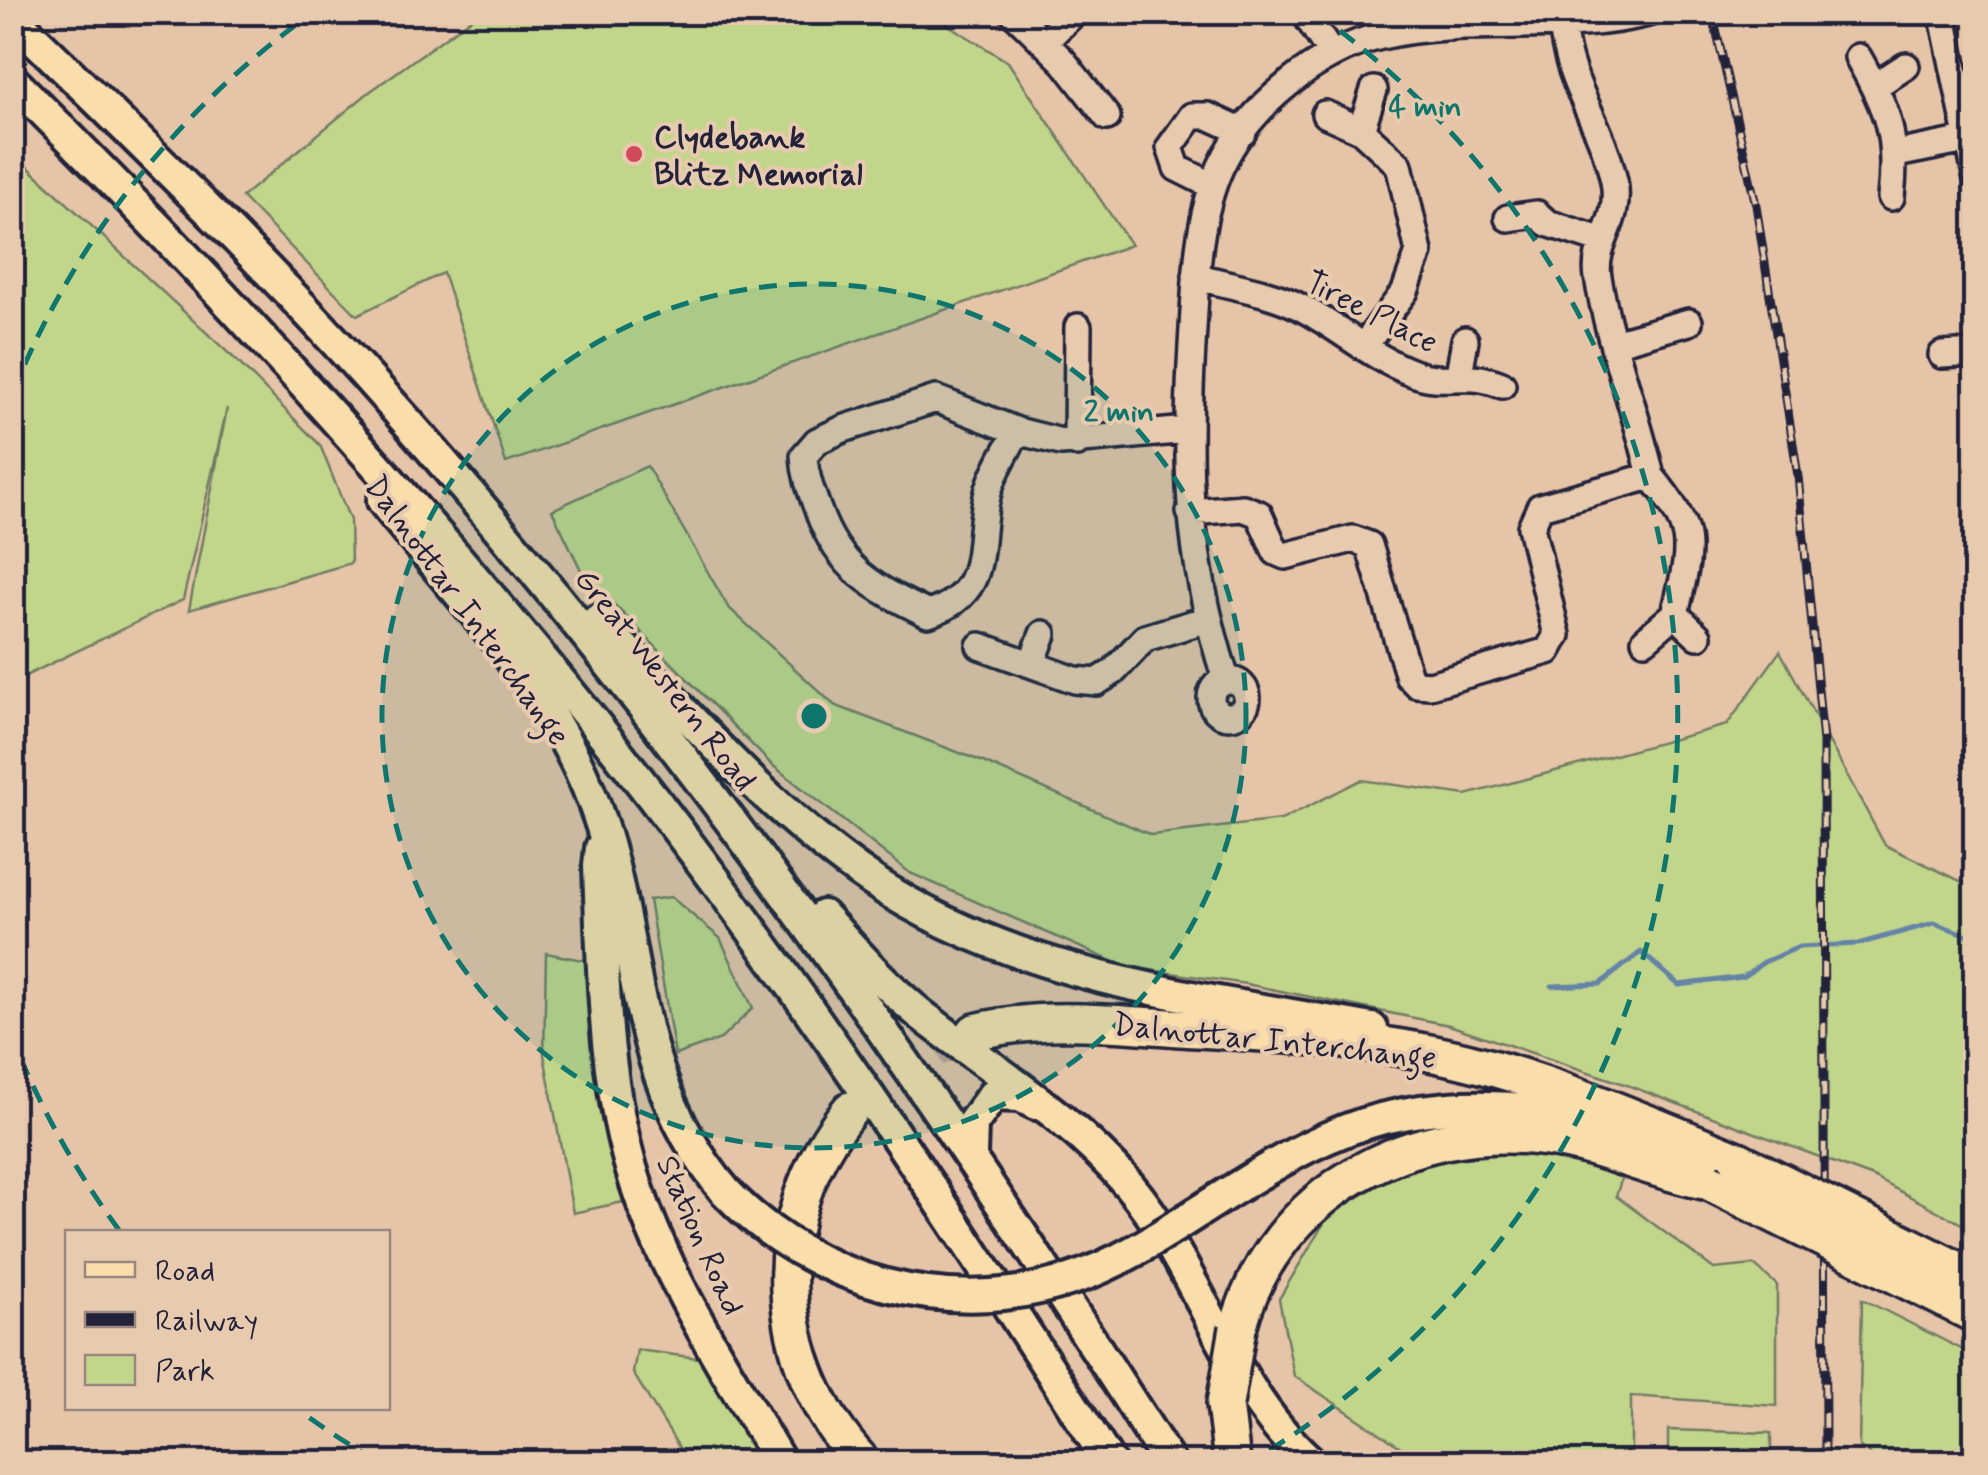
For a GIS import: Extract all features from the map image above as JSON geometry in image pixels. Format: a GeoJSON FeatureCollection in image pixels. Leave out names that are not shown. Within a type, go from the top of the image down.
{"type":"FeatureCollection","features":[{"type":"Feature","properties":{"kind":"highway","name":"Dalnottar Interchange"},"geometry":{"type":"LineString","coordinates":[[975,1032],[1012,1024],[1084,1022],[1374,1044],[1478,1064],[1573,1092],[1738,1160],[1976,1280]]}},
{"type":"Feature","properties":{"kind":"highway"},"geometry":{"type":"LineString","coordinates":[[850,1110],[824,1146],[802,1192],[790,1235],[788,1302],[809,1386],[832,1428],[862,1462]]}},
{"type":"Feature","properties":{"kind":"highway"},"geometry":{"type":"LineString","coordinates":[[1232,1462],[1225,1404],[1238,1328],[1263,1267],[1316,1201],[1367,1166],[1423,1144],[1492,1136],[1542,1138],[1601,1149],[1679,1176],[1709,1182],[1976,1314]]}},
{"type":"Feature","properties":{"kind":"main road","name":"Great Western Road"},"geometry":{"type":"LineString","coordinates":[[12,18],[331,337],[535,571],[720,802],[970,1155],[1169,1462]]}},
{"type":"Feature","properties":{"kind":"main road"},"geometry":{"type":"LineString","coordinates":[[12,80],[350,436],[592,721],[736,912],[949,1216],[1108,1462]]}},
{"type":"Feature","properties":{"kind":"main road","name":"Dalnottar Interchange"},"geometry":{"type":"LineString","coordinates":[[350,436],[375,492],[522,676],[564,738],[588,790],[602,840]]}},
{"type":"Feature","properties":{"kind":"main road"},"geometry":{"type":"LineString","coordinates":[[535,571],[580,600],[781,809],[844,860],[934,916],[1008,948],[1077,970],[1474,1047],[1534,1063],[1710,1138],[1738,1160]]}},
{"type":"Feature","properties":{"kind":"main road"},"geometry":{"type":"LineString","coordinates":[[720,802],[895,993],[1048,1110],[1105,1159],[1150,1213],[1186,1266],[1260,1407],[1311,1462]]}},
{"type":"Feature","properties":{"kind":"main road"},"geometry":{"type":"LineString","coordinates":[[602,840],[616,865],[655,1071],[684,1136],[726,1192],[780,1240],[827,1266],[879,1284],[956,1294],[1013,1292],[1072,1279],[1138,1249],[1301,1150],[1367,1123],[1474,1108],[1534,1111],[1586,1122],[1677,1158],[1709,1182]]}},
{"type":"Feature","properties":{"kind":"main road","name":"Station Road"},"geometry":{"type":"LineString","coordinates":[[602,840],[598,866],[611,1068],[626,1150],[668,1262],[780,1462]]}},
{"type":"Feature","properties":{"kind":"main road"},"geometry":{"type":"LineString","coordinates":[[970,1155],[972,1124],[993,1095],[1020,1096],[1048,1110]]}},
{"type":"Feature","properties":{"kind":"street"},"geometry":{"type":"LineString","coordinates":[[1012,12],[1044,42],[1107,117]]}},
{"type":"Feature","properties":{"kind":"street"},"geometry":{"type":"LineString","coordinates":[[1044,42],[1075,12]]}},
{"type":"Feature","properties":{"kind":"street"},"geometry":{"type":"LineString","coordinates":[[1304,12],[1332,55]]}},
{"type":"Feature","properties":{"kind":"street"},"geometry":{"type":"LineString","coordinates":[[1942,12],[1963,43],[1966,140],[1976,174]]}},
{"type":"Feature","properties":{"kind":"street"},"geometry":{"type":"LineString","coordinates":[[1226,679],[1196,574],[1187,430],[1196,276],[1213,186],[1222,162],[1243,132],[1287,86],[1332,55],[1380,36],[1648,14]]}},
{"type":"Feature","properties":{"kind":"street"},"geometry":{"type":"LineString","coordinates":[[1562,23],[1572,80],[1599,131],[1615,186],[1614,219],[1604,241],[1598,278],[1651,476],[1682,516],[1690,545],[1675,614],[1645,640]]}},
{"type":"Feature","properties":{"kind":"street"},"geometry":{"type":"LineString","coordinates":[[1858,57],[1892,124],[1896,154],[1891,197]]}},
{"type":"Feature","properties":{"kind":"street"},"geometry":{"type":"LineString","coordinates":[[1875,86],[1906,66]]}},
{"type":"Feature","properties":{"kind":"street"},"geometry":{"type":"LineString","coordinates":[[1360,130],[1374,90]]}},
{"type":"Feature","properties":{"kind":"street"},"geometry":{"type":"LineString","coordinates":[[1325,114],[1360,130],[1399,165],[1419,252],[1405,291],[1364,346]]}},
{"type":"Feature","properties":{"kind":"street"},"geometry":{"type":"LineString","coordinates":[[1213,186],[1177,168],[1170,147],[1180,128],[1192,116],[1208,116],[1243,132]]}},
{"type":"Feature","properties":{"kind":"street"},"geometry":{"type":"LineString","coordinates":[[1896,154],[1966,140]]}},
{"type":"Feature","properties":{"kind":"street"},"geometry":{"type":"LineString","coordinates":[[1508,218],[1537,214],[1547,222],[1604,241]]}},
{"type":"Feature","properties":{"kind":"street","name":"Tiree Place"},"geometry":{"type":"LineString","coordinates":[[1196,276],[1294,304],[1364,346],[1435,380],[1459,374],[1502,384]]}},
{"type":"Feature","properties":{"kind":"street"},"geometry":{"type":"LineString","coordinates":[[1614,343],[1689,322]]}},
{"type":"Feature","properties":{"kind":"street"},"geometry":{"type":"LineString","coordinates":[[1077,442],[1078,328]]}},
{"type":"Feature","properties":{"kind":"street","name":"Tiree Place"},"geometry":{"type":"LineString","coordinates":[[1459,374],[1465,340]]}},
{"type":"Feature","properties":{"kind":"street"},"geometry":{"type":"LineString","coordinates":[[1942,355],[1975,351]]}},
{"type":"Feature","properties":{"kind":"street"},"geometry":{"type":"LineString","coordinates":[[1017,431],[988,490],[984,538],[971,585],[957,600],[928,614],[854,573],[839,557],[805,476],[804,456],[817,441],[900,407],[936,399],[1017,431],[1077,442],[1154,430],[1187,430]]}},
{"type":"Feature","properties":{"kind":"street"},"geometry":{"type":"LineString","coordinates":[[1190,512],[1242,508],[1259,514],[1276,552],[1285,556],[1361,539],[1373,552],[1409,677],[1416,684],[1430,684],[1548,651],[1558,635],[1530,527],[1533,517],[1540,507],[1651,476]]}},
{"type":"Feature","properties":{"kind":"street"},"geometry":{"type":"LineString","coordinates":[[1675,614],[1698,636]]}},
{"type":"Feature","properties":{"kind":"street"},"geometry":{"type":"LineString","coordinates":[[980,646],[1075,680],[1097,682],[1113,672],[1144,638],[1208,620]]}},
{"type":"Feature","properties":{"kind":"street"},"geometry":{"type":"LineString","coordinates":[[1032,664],[1042,634]]}},
{"type":"Feature","properties":{"kind":"green space"},"geometry":{"type":"Polygon","coordinates":[[[479,13],[929,13],[1008,62],[1131,245],[506,463],[443,273],[357,315],[242,197],[368,93],[479,13]]]}},
{"type":"Feature","properties":{"kind":"green space"},"geometry":{"type":"Polygon","coordinates":[[[13,153],[237,361],[320,445],[350,520],[351,563],[189,610],[227,408],[183,600],[13,682],[13,153]]]}},
{"type":"Feature","properties":{"kind":"green space"},"geometry":{"type":"Polygon","coordinates":[[[647,466],[728,607],[834,705],[981,761],[1151,835],[1281,820],[1361,780],[1466,795],[1727,725],[1780,651],[1885,845],[1975,888],[1975,1231],[1873,1177],[1627,1085],[1449,1025],[1246,984],[1123,966],[910,873],[771,764],[582,572],[552,510],[647,466]]]}},
{"type":"Feature","properties":{"kind":"green space"},"geometry":{"type":"Polygon","coordinates":[[[671,897],[720,938],[753,1008],[721,1039],[675,1055],[649,900],[671,897]]]}},
{"type":"Feature","properties":{"kind":"green space"},"geometry":{"type":"Polygon","coordinates":[[[546,953],[588,961],[623,1202],[573,1213],[544,1055],[546,953]]]}},
{"type":"Feature","properties":{"kind":"green space"},"geometry":{"type":"Polygon","coordinates":[[[1526,1152],[1625,1168],[1616,1196],[1714,1269],[1754,1265],[1777,1285],[1777,1406],[1631,1396],[1631,1462],[1423,1462],[1294,1376],[1279,1299],[1328,1216],[1414,1163],[1526,1152]]]}},
{"type":"Feature","properties":{"kind":"green space"},"geometry":{"type":"Polygon","coordinates":[[[1862,1299],[1975,1356],[1975,1462],[1880,1462],[1859,1446],[1862,1299]]]}},
{"type":"Feature","properties":{"kind":"green space"},"geometry":{"type":"Polygon","coordinates":[[[637,1350],[705,1359],[764,1462],[688,1462],[633,1373],[637,1350]]]}},
{"type":"Feature","properties":{"kind":"green space"},"geometry":{"type":"Polygon","coordinates":[[[1668,1430],[1771,1433],[1771,1462],[1668,1462],[1668,1430]]]}},
{"type":"Feature","properties":{"kind":"waterway"},"geometry":{"type":"LineString","coordinates":[[1552,986],[1600,984],[1641,952],[1679,985],[1743,977],[1764,962],[1799,947],[1858,944],[1934,923],[1976,938]]}},
{"type":"Feature","properties":{"kind":"tunnel"},"geometry":{"type":"LineString","coordinates":[[850,1110],[912,1060],[975,1032]]}},
{"type":"Feature","properties":{"kind":"railway"},"geometry":{"type":"LineString","coordinates":[[1712,12],[1756,205],[1798,476],[1823,742],[1825,1462]]}},
{"type":"Feature","properties":{"kind":"place","name":"Clydebank Blitz Memorial"},"geometry":{"type":"Point","coordinates":[634,154]}}]}
